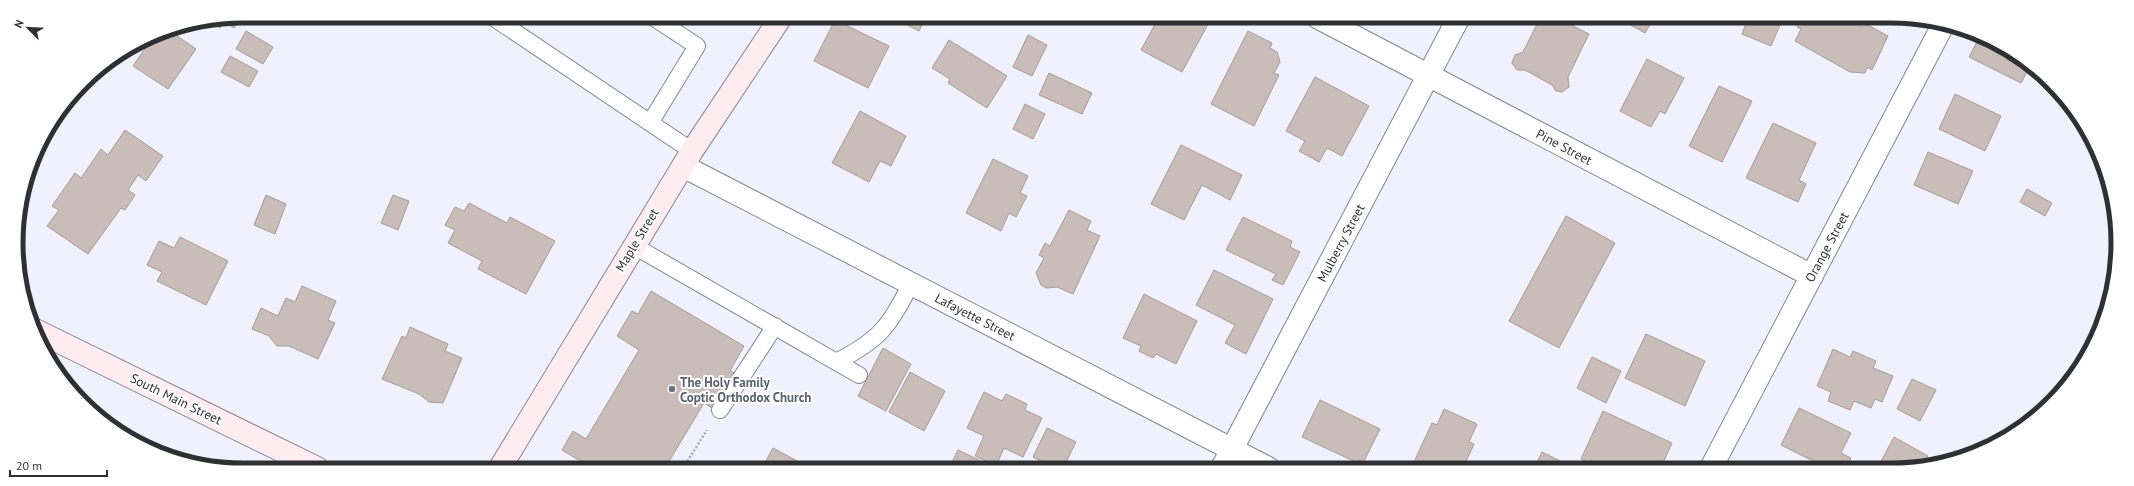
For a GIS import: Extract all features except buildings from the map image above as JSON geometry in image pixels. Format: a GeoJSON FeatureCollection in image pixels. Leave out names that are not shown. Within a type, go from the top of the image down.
{"type":"FeatureCollection","features":[{"type":"Feature","properties":{"kind":"main road","name":"Maple Street"},"geometry":{"type":"LineString","coordinates":[[503,463],[688,158],[777,23]]}},
{"type":"Feature","properties":{"kind":"main road","name":"South Main Street"},"geometry":{"type":"LineString","coordinates":[[43,334],[307,463]]}},
{"type":"Feature","properties":{"kind":"street","name":"Pine Street"},"geometry":{"type":"LineString","coordinates":[[1328,23],[1812,276]]}},
{"type":"Feature","properties":{"kind":"street","name":"Mulberry Street"},"geometry":{"type":"LineString","coordinates":[[1227,459],[1456,23]]}},
{"type":"Feature","properties":{"kind":"street","name":"Orange Street"},"geometry":{"type":"LineString","coordinates":[[1714,463],[1941,29]]}},
{"type":"Feature","properties":{"kind":"street","name":"Lafayette Street"},"geometry":{"type":"LineString","coordinates":[[688,158],[911,284],[1227,459],[1245,463]]}},
{"type":"Feature","properties":{"kind":"lane"},"geometry":{"type":"LineString","coordinates":[[501,23],[650,123],[688,158]]}},
{"type":"Feature","properties":{"kind":"lane"},"geometry":{"type":"LineString","coordinates":[[650,123],[697,46],[662,23]]}},
{"type":"Feature","properties":{"kind":"lane"},"geometry":{"type":"LineString","coordinates":[[634,246],[858,375]]}},
{"type":"Feature","properties":{"kind":"lane"},"geometry":{"type":"LineString","coordinates":[[836,362],[866,345],[878,336],[894,315],[911,284]]}},
{"type":"Feature","properties":{"kind":"lane"},"geometry":{"type":"LineString","coordinates":[[720,410],[775,326]]}},
{"type":"Feature","properties":{"kind":"path"},"geometry":{"type":"LineString","coordinates":[[686,463],[720,410]]}},
{"type":"Feature","properties":{"kind":"place","name":"The Holy Family Coptic Orthodox Church"},"geometry":{"type":"Point","coordinates":[672,389]}}]}
